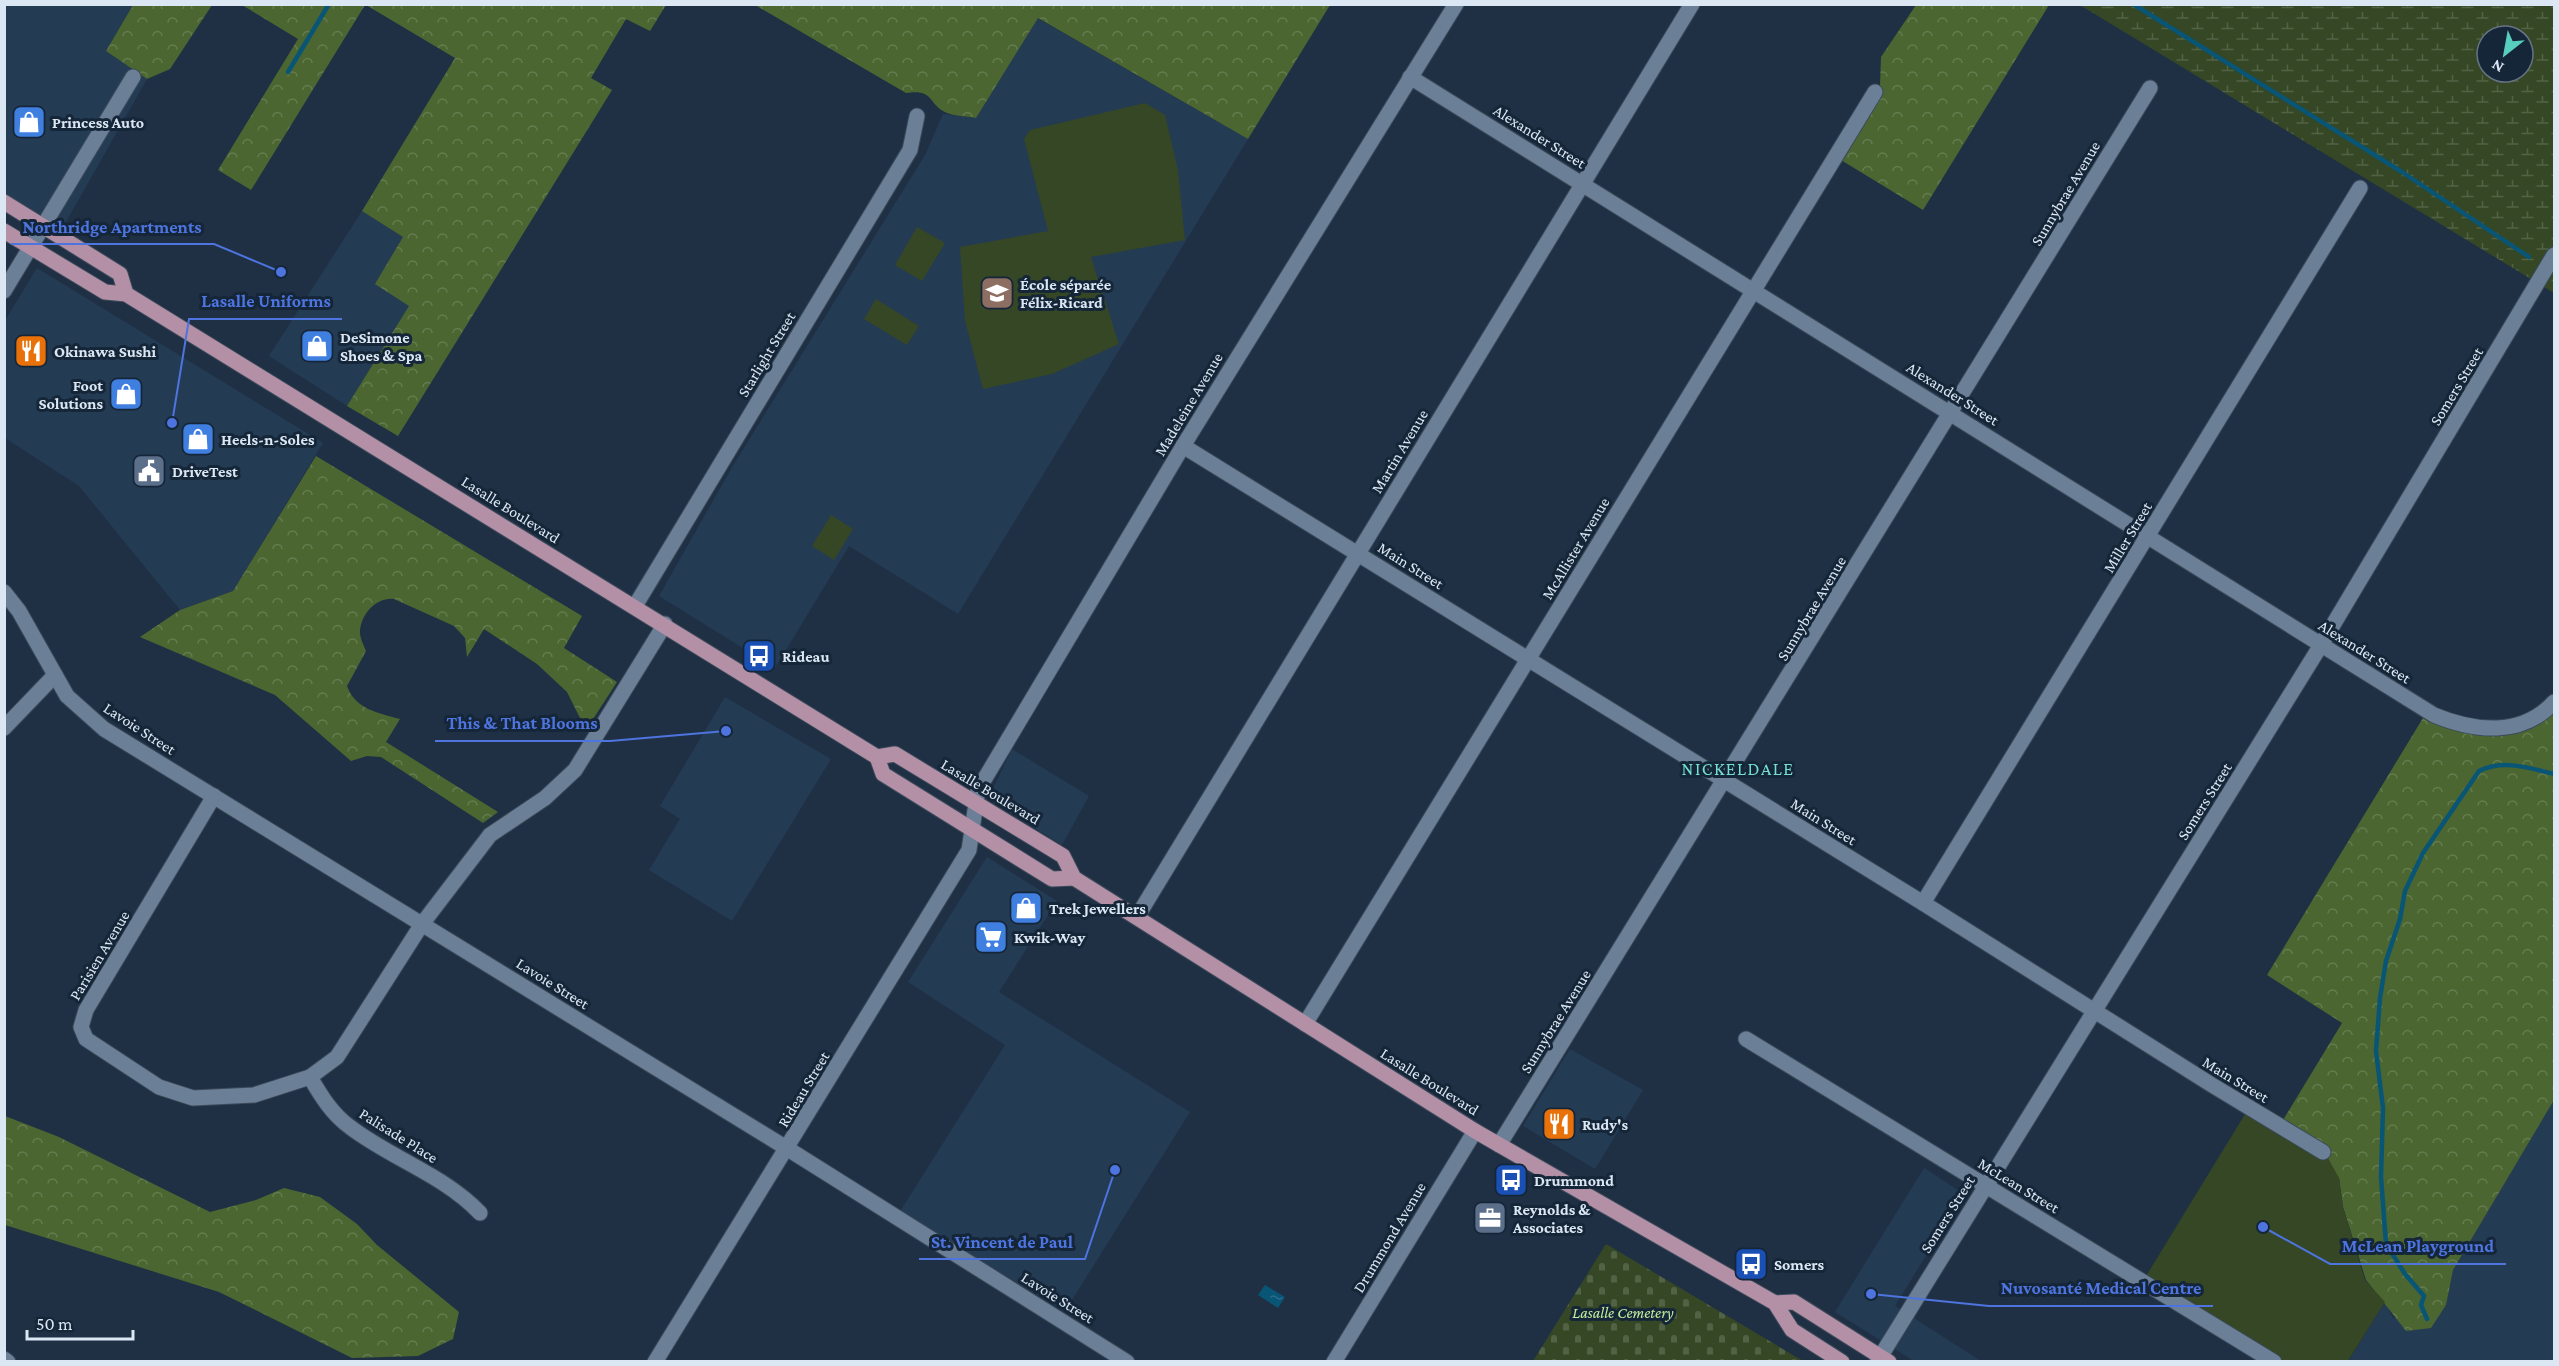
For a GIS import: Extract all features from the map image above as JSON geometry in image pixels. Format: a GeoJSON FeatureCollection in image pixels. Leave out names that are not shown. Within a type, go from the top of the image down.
{"type":"FeatureCollection","features":[{"type":"Feature","properties":{"kind":"main road","name":"Lasalle Boulevard"},"geometry":{"type":"LineString","coordinates":[[4,202],[120,274],[126,294]]}},
{"type":"Feature","properties":{"kind":"main road","name":"Lasalle Boulevard"},"geometry":{"type":"LineString","coordinates":[[4,231],[105,292],[126,294],[665,624],[877,757],[883,774],[972,831],[1052,879],[1074,878]]}},
{"type":"Feature","properties":{"kind":"main road","name":"Lasalle Boulevard"},"geometry":{"type":"LineString","coordinates":[[877,757],[895,754],[1063,856],[1074,878],[1475,1131],[1775,1303],[1792,1330],[1842,1362]]}},
{"type":"Feature","properties":{"kind":"main road","name":"Lasalle Boulevard"},"geometry":{"type":"LineString","coordinates":[[1775,1303],[1794,1302],[1882,1360]]}},
{"type":"Feature","properties":{"kind":"street","name":"Madeleine Avenue"},"geometry":{"type":"LineString","coordinates":[[972,831],[978,790],[1183,446],[1456,4]]}},
{"type":"Feature","properties":{"kind":"street","name":"Martin Avenue"},"geometry":{"type":"LineString","coordinates":[[1137,917],[1692,4]]}},
{"type":"Feature","properties":{"kind":"street"},"geometry":{"type":"LineString","coordinates":[[4,291],[133,76]]}},
{"type":"Feature","properties":{"kind":"street","name":"Alexander Street"},"geometry":{"type":"LineString","coordinates":[[1410,77],[2434,715],[2480,729],[2522,724],[2540,715],[2554,702]]}},
{"type":"Feature","properties":{"kind":"street","name":"Sunnybrae Avenue"},"geometry":{"type":"LineString","coordinates":[[1499,1145],[1726,781],[2150,88]]}},
{"type":"Feature","properties":{"kind":"street","name":"McAllister Avenue"},"geometry":{"type":"LineString","coordinates":[[1305,1024],[1875,92]]}},
{"type":"Feature","properties":{"kind":"street","name":"Starlight Street"},"geometry":{"type":"LineString","coordinates":[[635,606],[910,150],[917,116]]}},
{"type":"Feature","properties":{"kind":"street","name":"Miller Street"},"geometry":{"type":"LineString","coordinates":[[1923,903],[2360,188]]}},
{"type":"Feature","properties":{"kind":"street","name":"Somers Street"},"geometry":{"type":"LineString","coordinates":[[1882,1360],[1986,1186],[2321,645],[2554,255]]}},
{"type":"Feature","properties":{"kind":"street","name":"Main Street"},"geometry":{"type":"LineString","coordinates":[[1183,446],[1923,903],[2192,1074],[2323,1152]]}},
{"type":"Feature","properties":{"kind":"street","name":"Lavoie Street"},"geometry":{"type":"LineString","coordinates":[[4,592],[19,611],[67,696],[104,729],[788,1149],[1127,1362]]}},
{"type":"Feature","properties":{"kind":"street","name":"Parisien Avenue"},"geometry":{"type":"LineString","coordinates":[[214,796],[86,1011],[81,1027],[86,1039],[159,1087],[193,1098],[254,1095],[310,1077],[337,1057],[422,924],[490,835],[545,798],[575,770],[665,624]]}},
{"type":"Feature","properties":{"kind":"street"},"geometry":{"type":"LineString","coordinates":[[4,728],[55,675]]}},
{"type":"Feature","properties":{"kind":"street","name":"Rideau Street"},"geometry":{"type":"LineString","coordinates":[[655,1362],[788,1149],[969,850],[972,831]]}},
{"type":"Feature","properties":{"kind":"street","name":"McLean Street"},"geometry":{"type":"LineString","coordinates":[[1746,1039],[2274,1362]]}},
{"type":"Feature","properties":{"kind":"street","name":"Palisade Place"},"geometry":{"type":"LineString","coordinates":[[310,1077],[323,1100],[350,1128],[463,1195],[480,1213]]}},
{"type":"Feature","properties":{"kind":"street","name":"Drummond Avenue"},"geometry":{"type":"LineString","coordinates":[[1334,1362],[1475,1131]]}},
{"type":"Feature","properties":{"kind":"shaded area"},"geometry":{"type":"Polygon","coordinates":[[[5,5],[133,5],[106,51],[147,79],[62,229],[5,195],[5,5]]]}},
{"type":"Feature","properties":{"kind":"shaded area","name":"École séparée Félix-Ricard"},"geometry":{"type":"Polygon","coordinates":[[[1037,18],[1248,139],[958,614],[849,546],[775,668],[659,596],[731,469],[925,155],[943,114],[976,118],[1037,18]]]}},
{"type":"Feature","properties":{"kind":"shaded area"},"geometry":{"type":"Polygon","coordinates":[[[362,211],[403,237],[410,306],[347,406],[269,356],[362,211]]]}},
{"type":"Feature","properties":{"kind":"shaded area"},"geometry":{"type":"Polygon","coordinates":[[[37,268],[323,443],[233,591],[180,610],[79,486],[5,438],[4,322],[37,268]]]}},
{"type":"Feature","properties":{"kind":"shaded area"},"geometry":{"type":"Polygon","coordinates":[[[725,697],[831,759],[732,921],[649,870],[680,819],[660,806],[725,697]]]}},
{"type":"Feature","properties":{"kind":"shaded area"},"geometry":{"type":"Polygon","coordinates":[[[1012,749],[1089,796],[1062,845],[988,799],[1012,749]]]}},
{"type":"Feature","properties":{"kind":"shaded area"},"geometry":{"type":"Polygon","coordinates":[[[987,857],[1057,901],[999,992],[1190,1112],[1065,1311],[899,1213],[1005,1045],[908,982],[987,857]]]}},
{"type":"Feature","properties":{"kind":"shaded area"},"geometry":{"type":"Polygon","coordinates":[[[1570,1049],[1643,1090],[1595,1169],[1523,1126],[1570,1049]]]}},
{"type":"Feature","properties":{"kind":"shaded area"},"geometry":{"type":"Polygon","coordinates":[[[2554,1100],[2554,1361],[2348,1362],[2385,1302],[2393,1318],[2446,1305],[2453,1270],[2554,1100]]]}},
{"type":"Feature","properties":{"kind":"shaded area"},"geometry":{"type":"Polygon","coordinates":[[[1924,1168],[1964,1194],[1895,1306],[1981,1361],[1914,1361],[1835,1312],[1924,1168]]]}},
{"type":"Feature","properties":{"kind":"green space"},"geometry":{"type":"Polygon","coordinates":[[[133,5],[212,5],[170,69],[147,79],[106,51],[133,5]]]}},
{"type":"Feature","properties":{"kind":"green space"},"geometry":{"type":"Polygon","coordinates":[[[242,5],[365,5],[251,190],[218,170],[298,39],[242,5]]]}},
{"type":"Feature","properties":{"kind":"green space"},"geometry":{"type":"Polygon","coordinates":[[[366,5],[666,5],[650,31],[626,19],[591,78],[612,90],[398,436],[347,406],[409,306],[375,284],[403,237],[362,211],[455,58],[366,5]]]}},
{"type":"Feature","properties":{"kind":"green space"},"geometry":{"type":"Polygon","coordinates":[[[755,5],[1330,5],[1248,139],[1038,18],[976,118],[946,113],[926,95],[915,92],[906,93],[755,5]]]}},
{"type":"Feature","properties":{"kind":"green space"},"geometry":{"type":"Polygon","coordinates":[[[1916,5],[2049,5],[1923,210],[1836,157],[1880,86],[1881,57],[1916,5]]]}},
{"type":"Feature","properties":{"kind":"green space"},"geometry":{"type":"Polygon","coordinates":[[[2080,5],[2554,5],[2554,293],[2080,5]]]}},
{"type":"Feature","properties":{"kind":"green space"},"geometry":{"type":"Polygon","coordinates":[[[1145,103],[1165,115],[1178,170],[1185,240],[1091,257],[1119,344],[1052,374],[983,389],[965,321],[960,247],[1048,231],[1024,139],[1030,130],[1145,103]]]}},
{"type":"Feature","properties":{"kind":"green space"},"geometry":{"type":"Polygon","coordinates":[[[917,227],[945,243],[922,281],[895,265],[917,227]]]}},
{"type":"Feature","properties":{"kind":"green space"},"geometry":{"type":"Polygon","coordinates":[[[876,299],[919,326],[907,345],[864,319],[876,299]]]}},
{"type":"Feature","properties":{"kind":"green space"},"geometry":{"type":"Polygon","coordinates":[[[316,456],[582,616],[564,648],[617,682],[586,730],[567,692],[537,664],[484,629],[467,657],[465,638],[454,626],[394,599],[376,604],[366,613],[360,635],[366,651],[347,686],[351,694],[368,709],[400,719],[386,742],[498,812],[483,823],[381,757],[367,756],[351,761],[275,695],[140,637],[180,610],[233,591],[316,456]]]}},
{"type":"Feature","properties":{"kind":"green space"},"geometry":{"type":"Polygon","coordinates":[[[831,515],[853,529],[834,560],[812,546],[831,515]]]}},
{"type":"Feature","properties":{"kind":"green space"},"geometry":{"type":"Polygon","coordinates":[[[2548,711],[2554,715],[2554,1100],[2453,1270],[2446,1305],[2431,1328],[2406,1331],[2366,1280],[2343,1207],[2339,1178],[2280,1125],[2342,1023],[2267,975],[2426,713],[2480,732],[2548,711]]]}},
{"type":"Feature","properties":{"kind":"green space"},"geometry":{"type":"Polygon","coordinates":[[[2250,1106],[2324,1151],[2339,1178],[2343,1207],[2365,1280],[2385,1302],[2348,1361],[2277,1361],[2143,1281],[2250,1106]]]}},
{"type":"Feature","properties":{"kind":"green space"},"geometry":{"type":"Polygon","coordinates":[[[5,1116],[59,1137],[210,1212],[256,1200],[284,1188],[320,1197],[357,1224],[377,1245],[459,1312],[453,1339],[418,1356],[352,1358],[219,1292],[5,1225],[5,1116]]]}},
{"type":"Feature","properties":{"kind":"green space","name":"Lasalle Cemetery"},"geometry":{"type":"Polygon","coordinates":[[[1606,1244],[1803,1361],[1533,1361],[1606,1244]]]}},
{"type":"Feature","properties":{"kind":"water"},"geometry":{"type":"Polygon","coordinates":[[[1265,1285],[1285,1297],[1278,1308],[1258,1295],[1265,1285]]]}},
{"type":"Feature","properties":{"kind":"waterway"},"geometry":{"type":"LineString","coordinates":[[288,72],[329,4]]}},
{"type":"Feature","properties":{"kind":"waterway"},"geometry":{"type":"LineString","coordinates":[[2133,4],[2402,172],[2529,257]]}},
{"type":"Feature","properties":{"kind":"waterway"},"geometry":{"type":"LineString","coordinates":[[2427,1319],[2421,1305],[2424,1296],[2405,1274],[2386,1244],[2381,1177],[2383,1108],[2376,1051],[2380,998],[2386,961],[2400,919],[2405,891],[2423,853],[2479,771],[2488,767],[2507,765],[2554,774]]}},
{"type":"Feature","properties":{"kind":"place","name":"Princess Auto"},"geometry":{"type":"Point","coordinates":[29,122]}},
{"type":"Feature","properties":{"kind":"place","name":"Northridge Apartments"},"geometry":{"type":"Point","coordinates":[281,272]}},
{"type":"Feature","properties":{"kind":"place","name":"École séparée Félix-Ricard"},"geometry":{"type":"Point","coordinates":[997,293]}},
{"type":"Feature","properties":{"kind":"place","name":"DeSimone Shoes & Spa"},"geometry":{"type":"Point","coordinates":[317,346]}},
{"type":"Feature","properties":{"kind":"place","name":"Okinawa Sushi"},"geometry":{"type":"Point","coordinates":[31,351]}},
{"type":"Feature","properties":{"kind":"place","name":"Foot Solutions"},"geometry":{"type":"Point","coordinates":[126,394]}},
{"type":"Feature","properties":{"kind":"place","name":"Lasalle Uniforms"},"geometry":{"type":"Point","coordinates":[172,423]}},
{"type":"Feature","properties":{"kind":"place","name":"Heels-n-Soles"},"geometry":{"type":"Point","coordinates":[198,439]}},
{"type":"Feature","properties":{"kind":"place","name":"DriveTest"},"geometry":{"type":"Point","coordinates":[149,471]}},
{"type":"Feature","properties":{"kind":"place","name":"Rideau"},"geometry":{"type":"Point","coordinates":[759,656]}},
{"type":"Feature","properties":{"kind":"place","name":"This & That Blooms"},"geometry":{"type":"Point","coordinates":[726,731]}},
{"type":"Feature","properties":{"kind":"place","name":"Trek Jewellers"},"geometry":{"type":"Point","coordinates":[1026,908]}},
{"type":"Feature","properties":{"kind":"place","name":"Kwik-Way"},"geometry":{"type":"Point","coordinates":[991,937]}},
{"type":"Feature","properties":{"kind":"place","name":"Rudy's"},"geometry":{"type":"Point","coordinates":[1559,1124]}},
{"type":"Feature","properties":{"kind":"place","name":"St. Vincent de Paul"},"geometry":{"type":"Point","coordinates":[1115,1170]}},
{"type":"Feature","properties":{"kind":"place","name":"Drummond"},"geometry":{"type":"Point","coordinates":[1511,1180]}},
{"type":"Feature","properties":{"kind":"place","name":"Reynolds & Associates"},"geometry":{"type":"Point","coordinates":[1490,1218]}},
{"type":"Feature","properties":{"kind":"place","name":"McLean Playground"},"geometry":{"type":"Point","coordinates":[2263,1227]}},
{"type":"Feature","properties":{"kind":"place","name":"Somers"},"geometry":{"type":"Point","coordinates":[1751,1264]}},
{"type":"Feature","properties":{"kind":"place","name":"Nuvosanté Medical Centre"},"geometry":{"type":"Point","coordinates":[1871,1294]}},
{"type":"Feature","properties":{"kind":"district","name":"NICKELDALE"},"geometry":{"type":"Point","coordinates":[1738,769]}}]}
